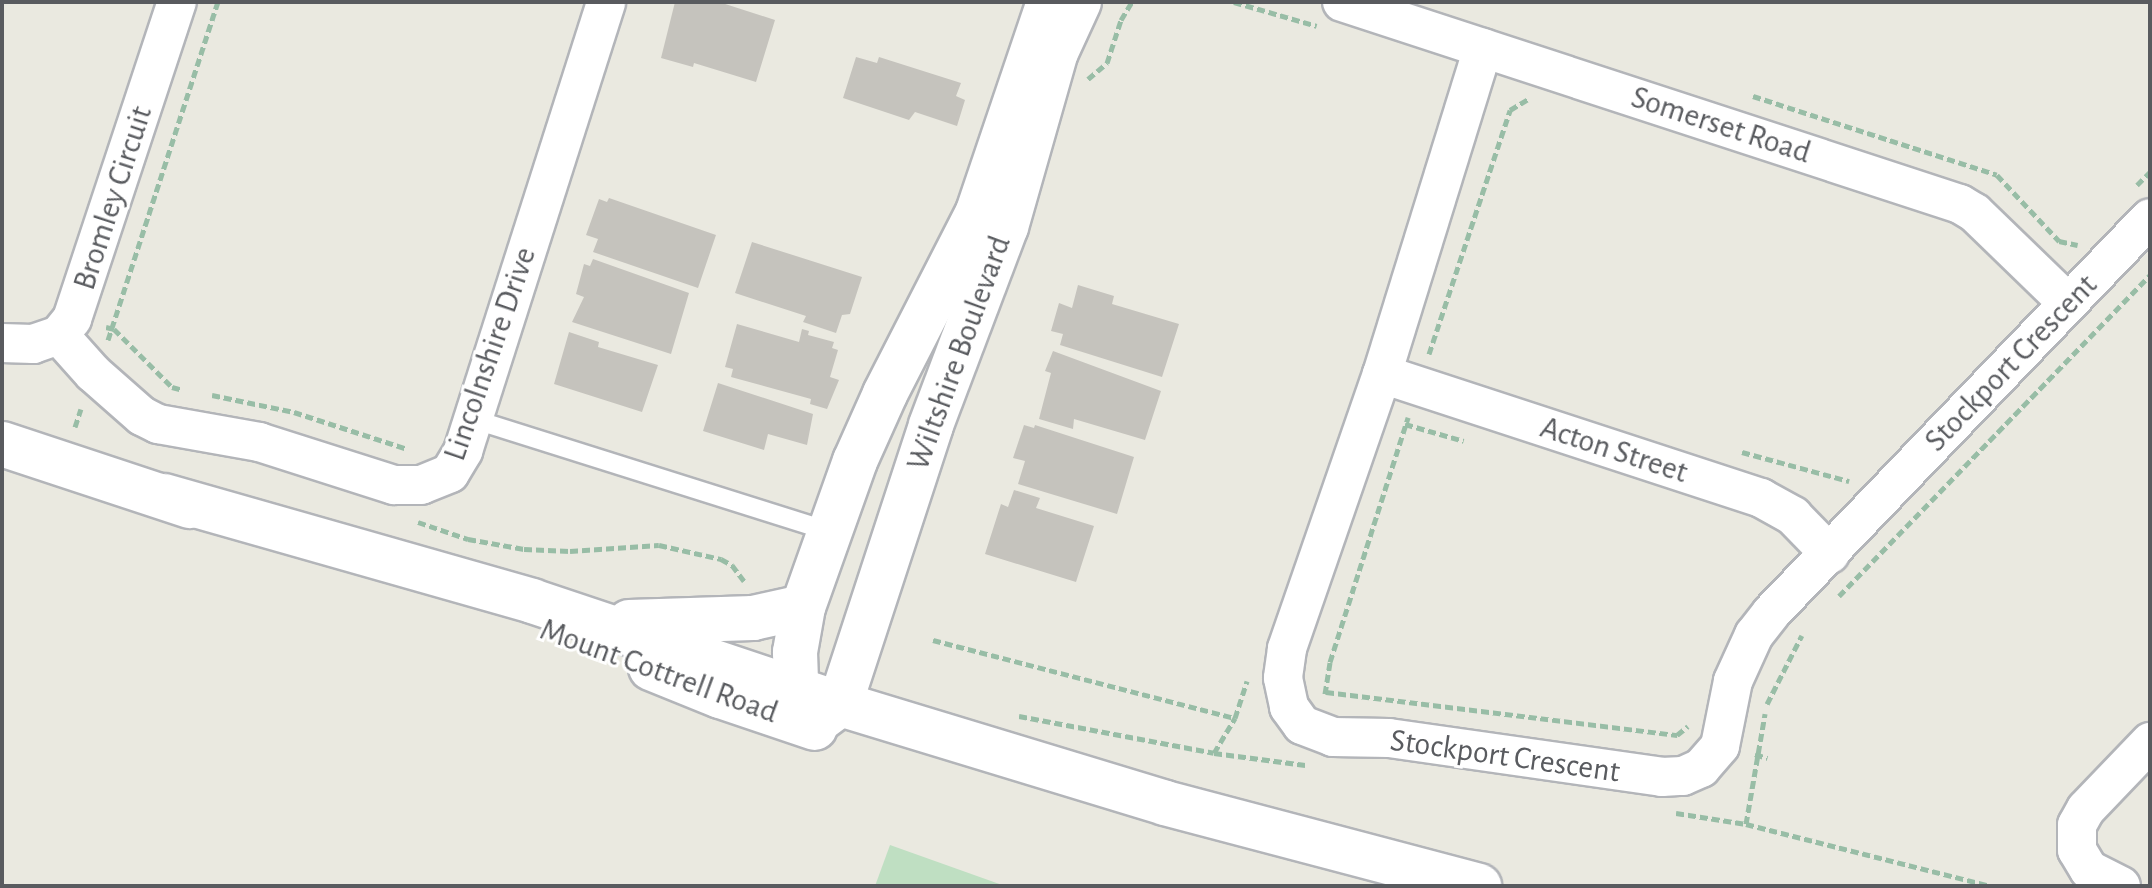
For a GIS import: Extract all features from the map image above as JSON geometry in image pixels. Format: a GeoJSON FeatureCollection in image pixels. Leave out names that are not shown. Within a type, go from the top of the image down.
{"type":"FeatureCollection","features":[{"type":"Feature","properties":{"kind":"street","name":"Bromley Circuit"},"geometry":{"type":"LineString","coordinates":[[65,327],[86,286],[177,2]]}},
{"type":"Feature","properties":{"kind":"street","name":"Lincolnshire Drive"},"geometry":{"type":"LineString","coordinates":[[65,327],[103,381],[142,416],[158,424],[259,442],[394,485],[421,485],[450,473],[473,419],[606,2]]}},
{"type":"Feature","properties":{"kind":"street","name":"Wiltshire Boulevard"},"geometry":{"type":"LineString","coordinates":[[816,707],[795,652],[803,607],[829,531],[885,394],[978,212],[1049,2]]}},
{"type":"Feature","properties":{"kind":"street","name":"Wiltshire Boulevard"},"geometry":{"type":"LineString","coordinates":[[816,707],[931,425],[1006,227],[1056,52],[1079,2]]}},
{"type":"Feature","properties":{"kind":"street","name":"Somerset Road"},"geometry":{"type":"LineString","coordinates":[[1333,15],[1478,62],[1960,204],[1975,213],[2068,303]]}},
{"type":"Feature","properties":{"kind":"street","name":"Stockport Crescent"},"geometry":{"type":"LineString","coordinates":[[1478,62],[1382,374],[1287,649],[1283,678],[1286,699],[1295,718],[1311,730],[1333,737],[1389,738],[1662,777],[1683,776],[1701,768],[1720,746],[1733,681],[1754,635],[1817,541],[2068,303],[2150,218]]}},
{"type":"Feature","properties":{"kind":"street"},"geometry":{"type":"LineString","coordinates":[[2,343],[33,344],[65,327]]}},
{"type":"Feature","properties":{"kind":"street","name":"Acton Street"},"geometry":{"type":"LineString","coordinates":[[1382,374],[1761,498],[1780,506],[1817,541]]}},
{"type":"Feature","properties":{"kind":"street","name":"Mount Cottrell Road"},"geometry":{"type":"LineString","coordinates":[[2,444],[816,707]]}},
{"type":"Feature","properties":{"kind":"street","name":"Mount Cottrell Road"},"geometry":{"type":"LineString","coordinates":[[164,496],[598,623],[1016,781],[1165,803],[1479,886]]}},
{"type":"Feature","properties":{"kind":"street"},"geometry":{"type":"LineString","coordinates":[[598,623],[753,618],[803,607]]}},
{"type":"Feature","properties":{"kind":"street"},"geometry":{"type":"LineString","coordinates":[[2121,886],[2089,870],[2077,850],[2077,825],[2086,809],[2150,742]]}},
{"type":"Feature","properties":{"kind":"lane"},"geometry":{"type":"LineString","coordinates":[[473,419],[829,531]]}},
{"type":"Feature","properties":{"kind":"path"},"geometry":{"type":"LineString","coordinates":[[114,329],[218,2]]}},
{"type":"Feature","properties":{"kind":"path"},"geometry":{"type":"LineString","coordinates":[[1107,63],[1121,20],[1132,2]]}},
{"type":"Feature","properties":{"kind":"path"},"geometry":{"type":"LineString","coordinates":[[1234,2],[1333,15]]}},
{"type":"Feature","properties":{"kind":"path"},"geometry":{"type":"LineString","coordinates":[[1478,62],[1535,95]]}},
{"type":"Feature","properties":{"kind":"path"},"geometry":{"type":"LineString","coordinates":[[1837,598],[2150,275]]}},
{"type":"Feature","properties":{"kind":"path"},"geometry":{"type":"LineString","coordinates":[[65,327],[114,329],[172,387],[192,393]]}},
{"type":"Feature","properties":{"kind":"path"},"geometry":{"type":"LineString","coordinates":[[206,395],[250,400],[294,412],[455,464]]}},
{"type":"Feature","properties":{"kind":"path"},"geometry":{"type":"LineString","coordinates":[[61,422],[88,431]]}},
{"type":"Feature","properties":{"kind":"path"},"geometry":{"type":"LineString","coordinates":[[1817,541],[1859,470]]}},
{"type":"Feature","properties":{"kind":"path"},"geometry":{"type":"LineString","coordinates":[[408,518],[468,539],[524,549],[570,551],[648,544],[708,555],[732,565],[741,576],[753,598],[753,618]]}},
{"type":"Feature","properties":{"kind":"path"},"geometry":{"type":"LineString","coordinates":[[1746,824],[1767,703],[1805,629]]}},
{"type":"Feature","properties":{"kind":"path"},"geometry":{"type":"LineString","coordinates":[[933,640],[1235,718]]}},
{"type":"Feature","properties":{"kind":"path"},"geometry":{"type":"LineString","coordinates":[[1214,753],[1235,718],[1249,673]]}},
{"type":"Feature","properties":{"kind":"path"},"geometry":{"type":"LineString","coordinates":[[1326,692],[1677,735],[1696,720]]}},
{"type":"Feature","properties":{"kind":"path"},"geometry":{"type":"LineString","coordinates":[[1758,755],[1767,758]]}},
{"type":"Feature","properties":{"kind":"green space"},"geometry":{"type":"Polygon","coordinates":[[[890,845],[1005,886],[875,886],[890,845]]]}},
{"type":"Feature","properties":{"kind":"building"},"geometry":{"type":"Polygon","coordinates":[[[675,2],[719,2],[775,20],[756,82],[694,63],[693,67],[661,58],[675,2]]]}},
{"type":"Feature","properties":{"kind":"building"},"geometry":{"type":"Polygon","coordinates":[[[856,57],[877,63],[879,57],[961,83],[956,96],[965,100],[957,126],[915,112],[909,120],[843,98],[856,57]]]}},
{"type":"Feature","properties":{"kind":"building"},"geometry":{"type":"Polygon","coordinates":[[[609,198],[716,235],[698,288],[593,252],[598,239],[586,235],[599,199],[607,202],[609,198]]]}},
{"type":"Feature","properties":{"kind":"building"},"geometry":{"type":"Polygon","coordinates":[[[752,242],[862,277],[850,314],[842,315],[836,333],[803,322],[806,316],[735,293],[752,242]]]}},
{"type":"Feature","properties":{"kind":"building"},"geometry":{"type":"Polygon","coordinates":[[[593,259],[689,293],[671,354],[572,322],[584,297],[576,294],[584,264],[590,266],[593,259]]]}},
{"type":"Feature","properties":{"kind":"building"},"geometry":{"type":"Polygon","coordinates":[[[1078,285],[1114,296],[1112,304],[1179,324],[1162,377],[1060,345],[1063,334],[1051,331],[1059,303],[1072,308],[1078,285]]]}},
{"type":"Feature","properties":{"kind":"building"},"geometry":{"type":"Polygon","coordinates":[[[737,324],[799,342],[802,329],[809,331],[808,335],[834,342],[832,348],[838,350],[830,377],[839,380],[827,409],[810,404],[811,399],[731,377],[733,369],[725,367],[737,324]]]}},
{"type":"Feature","properties":{"kind":"building"},"geometry":{"type":"Polygon","coordinates":[[[569,332],[599,342],[598,347],[658,365],[642,412],[554,384],[569,332]]]}},
{"type":"Feature","properties":{"kind":"building"},"geometry":{"type":"Polygon","coordinates":[[[1053,351],[1161,391],[1145,440],[1074,419],[1073,429],[1039,419],[1051,373],[1045,371],[1053,351]]]}},
{"type":"Feature","properties":{"kind":"building"},"geometry":{"type":"Polygon","coordinates":[[[718,383],[813,414],[807,445],[768,434],[764,450],[703,431],[718,383]]]}},
{"type":"Feature","properties":{"kind":"building"},"geometry":{"type":"Polygon","coordinates":[[[1024,425],[1034,428],[1035,425],[1134,457],[1117,514],[1018,484],[1025,461],[1013,458],[1024,425]]]}},
{"type":"Feature","properties":{"kind":"building"},"geometry":{"type":"Polygon","coordinates":[[[1014,490],[1040,498],[1036,508],[1094,526],[1076,582],[985,554],[1001,504],[1008,507],[1014,490]]]}}]}
